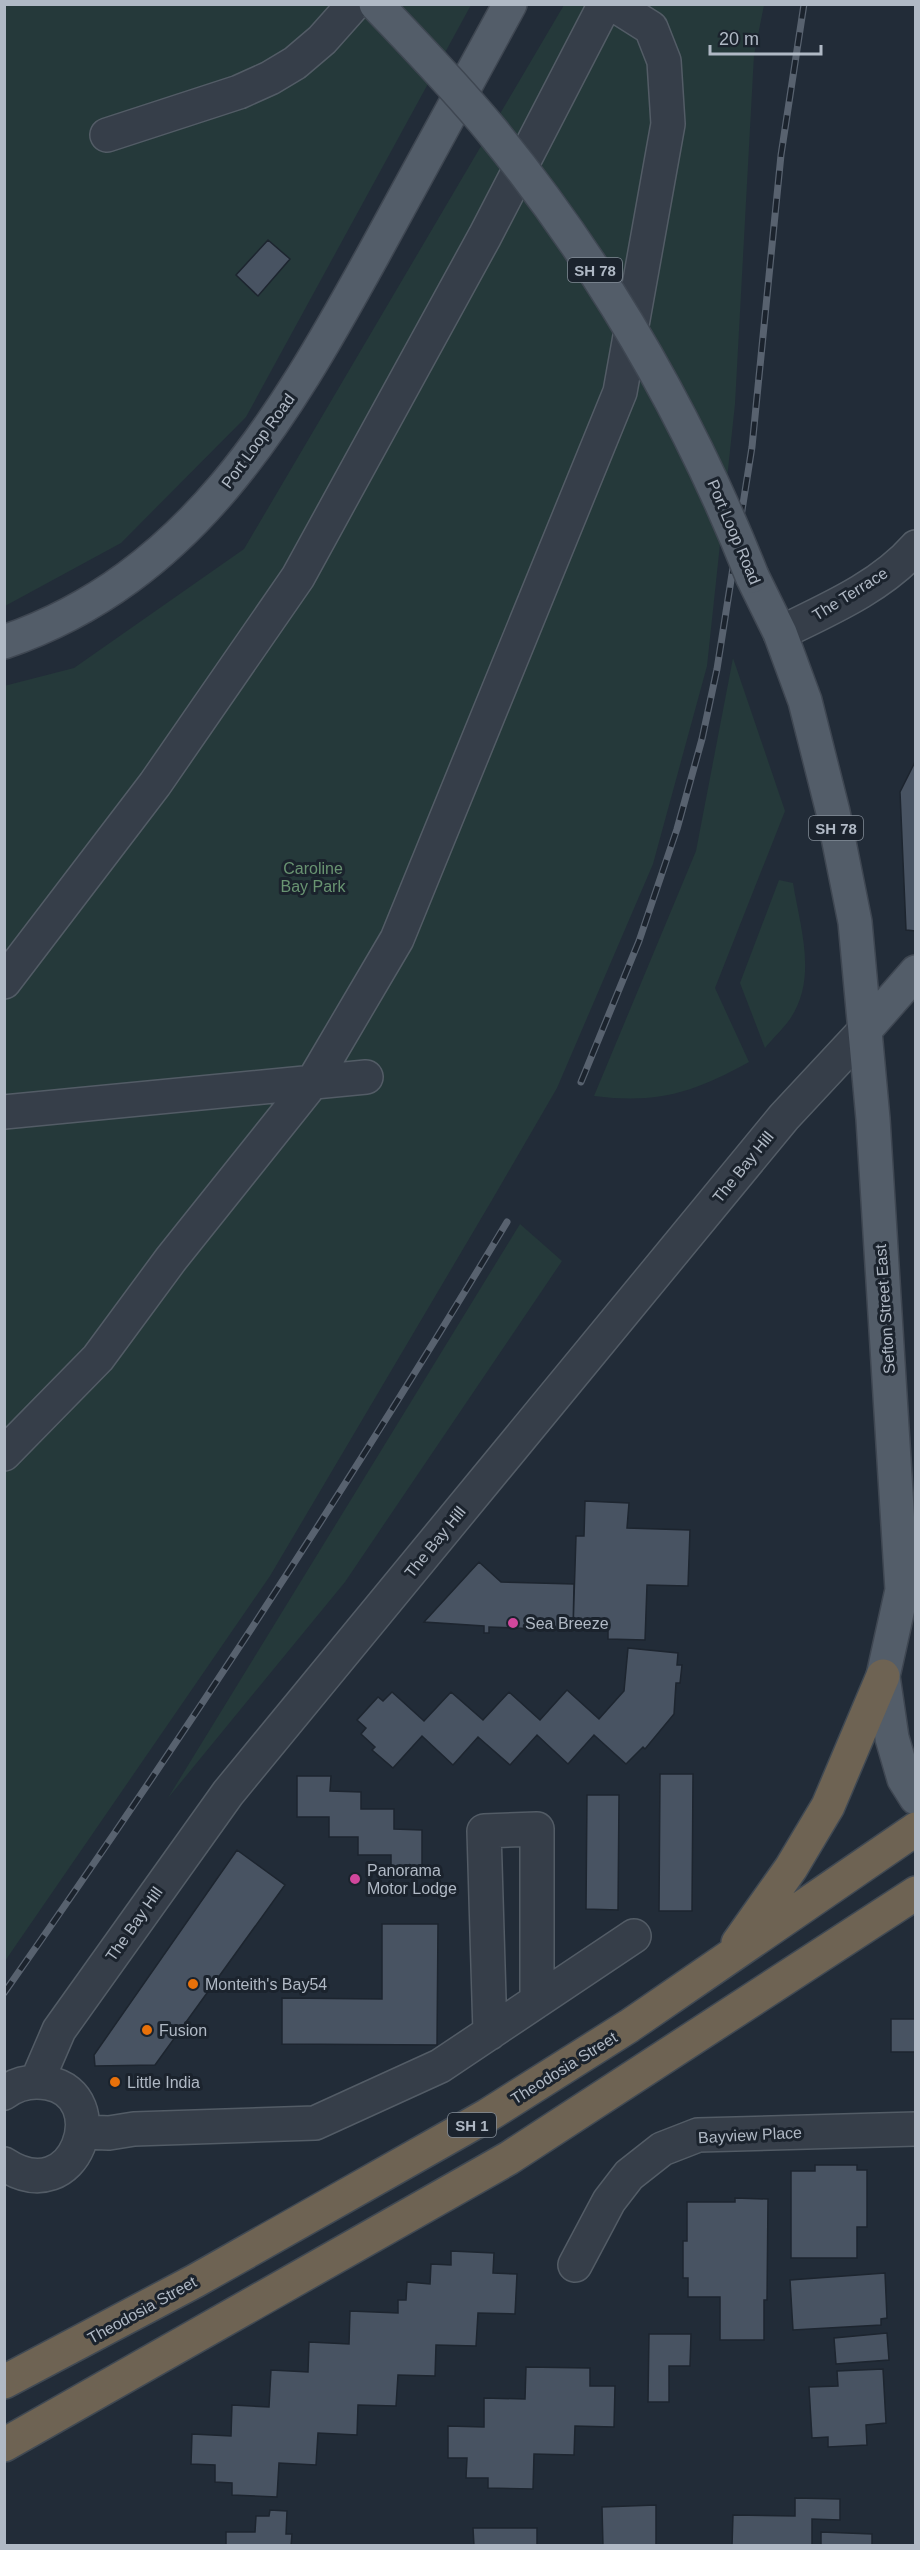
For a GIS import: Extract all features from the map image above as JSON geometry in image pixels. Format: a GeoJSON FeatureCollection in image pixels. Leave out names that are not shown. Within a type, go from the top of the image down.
{"type":"FeatureCollection","features":[{"type":"Feature","properties":{"kind":"highway"},"geometry":{"type":"LineString","coordinates":[[725,1962],[791,1868],[828,1806],[883,1676]]}},
{"type":"Feature","properties":{"kind":"highway","name":"Theodosia Street"},"geometry":{"type":"LineString","coordinates":[[4,2382],[184,2287],[488,2115],[725,1962],[915,1828]]}},
{"type":"Feature","properties":{"kind":"highway","name":"SH 1"},"geometry":{"type":"LineString","coordinates":[[4,2445],[508,2158],[915,1893]]}},
{"type":"Feature","properties":{"kind":"main road","name":"Port Loop Road"},"geometry":{"type":"LineString","coordinates":[[376,4],[492,131],[561,221],[627,320],[690,432],[722,500],[752,576],[780,633],[805,700],[833,812],[855,922],[867,1028]]}},
{"type":"Feature","properties":{"kind":"main road","name":"Port Loop Road"},"geometry":{"type":"LineString","coordinates":[[4,642],[69,616],[110,591],[150,562],[189,527],[254,452],[281,413],[342,311],[510,4]]}},
{"type":"Feature","properties":{"kind":"main road"},"geometry":{"type":"LineString","coordinates":[[867,1028],[915,972]]}},
{"type":"Feature","properties":{"kind":"main road","name":"Sefton Street East"},"geometry":{"type":"LineString","coordinates":[[867,1028],[902,1590],[883,1676],[892,1737],[904,1779],[915,1798]]}},
{"type":"Feature","properties":{"kind":"main road","name":"Sefton Street East"},"geometry":{"type":"LineString","coordinates":[[902,1590],[915,1620]]}},
{"type":"Feature","properties":{"kind":"street"},"geometry":{"type":"LineString","coordinates":[[107,135],[239,92],[270,78],[295,63],[322,40],[354,4]]}},
{"type":"Feature","properties":{"kind":"street"},"geometry":{"type":"LineString","coordinates":[[4,982],[155,784],[298,577],[485,236],[604,4]]}},
{"type":"Feature","properties":{"kind":"street"},"geometry":{"type":"LineString","coordinates":[[4,1454],[98,1358],[171,1259],[314,1080],[397,939],[620,392],[656,205],[668,124],[664,61],[651,28],[613,4]]}},
{"type":"Feature","properties":{"kind":"street","name":"The Terrace"},"geometry":{"type":"LineString","coordinates":[[780,633],[860,591],[908,556],[915,547]]}},
{"type":"Feature","properties":{"kind":"street","name":"The Bay Hill"},"geometry":{"type":"LineString","coordinates":[[37,2081],[59,2030],[228,1793],[784,1117],[867,1028]]}},
{"type":"Feature","properties":{"kind":"street"},"geometry":{"type":"LineString","coordinates":[[4,1112],[314,1080],[366,1077]]}},
{"type":"Feature","properties":{"kind":"street"},"geometry":{"type":"LineString","coordinates":[[490,2033],[484,1831],[537,1828],[537,2001]]}},
{"type":"Feature","properties":{"kind":"street"},"geometry":{"type":"LineString","coordinates":[[83,2132],[109,2133],[134,2128],[315,2123],[440,2066],[634,1936]]}},
{"type":"Feature","properties":{"kind":"street"},"geometry":{"type":"LineString","coordinates":[[4,2093],[23,2083],[37,2081],[52,2084],[65,2091],[76,2102],[82,2117],[83,2132],[79,2149],[69,2163],[53,2173],[36,2177],[18,2173],[4,2164]]}},
{"type":"Feature","properties":{"kind":"street","name":"Bayview Place"},"geometry":{"type":"LineString","coordinates":[[575,2265],[609,2200],[629,2175],[662,2149],[698,2135],[915,2129]]}},
{"type":"Feature","properties":{"kind":"green space"},"geometry":{"type":"Polygon","coordinates":[[[5,5],[471,5],[246,417],[121,543],[5,606],[5,5]]]}},
{"type":"Feature","properties":{"kind":"green space","name":"Caroline Bay Park"},"geometry":{"type":"Polygon","coordinates":[[[564,5],[764,5],[754,55],[735,404],[707,666],[653,864],[557,1088],[270,1576],[5,1961],[4,686],[74,668],[244,549],[564,5]]]}},
{"type":"Feature","properties":{"kind":"green space"},"geometry":{"type":"Polygon","coordinates":[[[733,658],[785,811],[715,988],[749,1062],[710,1082],[674,1094],[637,1098],[594,1096],[696,851],[733,658]]]}},
{"type":"Feature","properties":{"kind":"green space"},"geometry":{"type":"Polygon","coordinates":[[[779,880],[793,883],[803,935],[805,970],[803,987],[790,1019],[765,1048],[740,983],[779,880]]]}},
{"type":"Feature","properties":{"kind":"green space"},"geometry":{"type":"Polygon","coordinates":[[[520,1224],[562,1261],[345,1582],[168,1798],[520,1224]]]}},
{"type":"Feature","properties":{"kind":"building"},"geometry":{"type":"Polygon","coordinates":[[[268,240],[290,259],[258,296],[236,275],[268,240]]]}},
{"type":"Feature","properties":{"kind":"building"},"geometry":{"type":"Polygon","coordinates":[[[916,760],[916,931],[906,930],[900,792],[916,760]]]}},
{"type":"Feature","properties":{"kind":"building"},"geometry":{"type":"Polygon","coordinates":[[[585,1501],[629,1503],[627,1528],[690,1530],[688,1586],[647,1585],[645,1640],[608,1639],[608,1631],[573,1630],[576,1536],[584,1536],[585,1501]]]}},
{"type":"Feature","properties":{"kind":"building"},"geometry":{"type":"Polygon","coordinates":[[[479,1562],[501,1582],[574,1584],[573,1630],[489,1627],[489,1633],[484,1633],[484,1626],[424,1622],[479,1562]]]}},
{"type":"Feature","properties":{"kind":"building"},"geometry":{"type":"Polygon","coordinates":[[[628,1648],[678,1653],[677,1665],[682,1665],[680,1683],[676,1683],[674,1714],[645,1749],[643,1747],[626,1764],[594,1735],[568,1764],[537,1735],[510,1765],[478,1737],[453,1765],[422,1736],[393,1768],[372,1750],[375,1747],[361,1734],[366,1728],[357,1720],[378,1697],[383,1701],[392,1692],[424,1721],[451,1692],[483,1720],[509,1692],[540,1720],[567,1690],[599,1719],[624,1691],[628,1648]]]}},
{"type":"Feature","properties":{"kind":"building"},"geometry":{"type":"Polygon","coordinates":[[[660,1774],[693,1774],[692,1911],[659,1911],[660,1774]]]}},
{"type":"Feature","properties":{"kind":"building"},"geometry":{"type":"Polygon","coordinates":[[[297,1776],[331,1776],[330,1791],[361,1792],[361,1809],[394,1809],[394,1829],[422,1830],[422,1875],[391,1875],[391,1855],[358,1855],[358,1837],[329,1837],[329,1817],[297,1817],[297,1776]]]}},
{"type":"Feature","properties":{"kind":"building"},"geometry":{"type":"Polygon","coordinates":[[[587,1795],[619,1795],[618,1910],[586,1909],[587,1795]]]}},
{"type":"Feature","properties":{"kind":"building"},"geometry":{"type":"Polygon","coordinates":[[[237,1850],[285,1885],[155,2065],[95,2066],[94,2055],[237,1850]]]}},
{"type":"Feature","properties":{"kind":"building"},"geometry":{"type":"Polygon","coordinates":[[[382,1924],[438,1924],[437,2045],[282,2044],[282,1998],[382,1999],[382,1924]]]}},
{"type":"Feature","properties":{"kind":"building"},"geometry":{"type":"Polygon","coordinates":[[[891,2019],[916,2019],[916,2052],[891,2052],[891,2019]]]}},
{"type":"Feature","properties":{"kind":"building"},"geometry":{"type":"Polygon","coordinates":[[[815,2165],[857,2165],[857,2170],[867,2170],[867,2227],[857,2227],[857,2258],[791,2258],[791,2171],[815,2171],[815,2165]]]}},
{"type":"Feature","properties":{"kind":"building"},"geometry":{"type":"Polygon","coordinates":[[[735,2198],[768,2199],[767,2300],[764,2300],[764,2340],[720,2340],[720,2297],[688,2297],[688,2278],[683,2278],[683,2241],[687,2241],[687,2202],[735,2202],[735,2198]]]}},
{"type":"Feature","properties":{"kind":"building"},"geometry":{"type":"Polygon","coordinates":[[[451,2251],[494,2253],[493,2273],[517,2274],[515,2314],[478,2313],[476,2346],[436,2345],[435,2376],[398,2375],[396,2406],[358,2405],[357,2435],[318,2433],[316,2465],[279,2463],[277,2497],[232,2495],[232,2483],[215,2482],[215,2465],[191,2464],[192,2434],[231,2436],[232,2405],[269,2407],[271,2370],[308,2372],[309,2342],[349,2344],[350,2311],[398,2313],[398,2300],[406,2300],[407,2282],[430,2284],[431,2264],[451,2265],[451,2251]]]}},
{"type":"Feature","properties":{"kind":"building"},"geometry":{"type":"Polygon","coordinates":[[[885,2273],[887,2318],[881,2319],[881,2325],[793,2330],[790,2280],[885,2273]]]}},
{"type":"Feature","properties":{"kind":"building"},"geometry":{"type":"Polygon","coordinates":[[[887,2333],[889,2360],[836,2364],[834,2338],[887,2333]]]}},
{"type":"Feature","properties":{"kind":"building"},"geometry":{"type":"Polygon","coordinates":[[[649,2334],[691,2334],[690,2366],[669,2366],[669,2402],[648,2402],[649,2334]]]}},
{"type":"Feature","properties":{"kind":"building"},"geometry":{"type":"Polygon","coordinates":[[[526,2367],[590,2368],[590,2386],[615,2386],[614,2427],[575,2426],[574,2455],[534,2454],[533,2489],[488,2488],[488,2478],[466,2478],[467,2458],[448,2458],[448,2426],[484,2427],[484,2398],[525,2399],[526,2367]]]}},
{"type":"Feature","properties":{"kind":"building"},"geometry":{"type":"Polygon","coordinates":[[[883,2369],[886,2423],[866,2425],[867,2445],[828,2447],[828,2437],[812,2438],[809,2387],[838,2386],[837,2371],[883,2369]]]}},
{"type":"Feature","properties":{"kind":"building"},"geometry":{"type":"Polygon","coordinates":[[[795,2498],[840,2499],[840,2520],[812,2519],[812,2546],[732,2546],[733,2515],[795,2516],[795,2498]]]}},
{"type":"Feature","properties":{"kind":"building"},"geometry":{"type":"Polygon","coordinates":[[[656,2505],[656,2546],[603,2546],[602,2507],[656,2505]]]}},
{"type":"Feature","properties":{"kind":"building"},"geometry":{"type":"Polygon","coordinates":[[[270,2510],[287,2511],[286,2534],[292,2534],[291,2546],[226,2546],[226,2532],[255,2532],[256,2516],[269,2516],[270,2510]]]}},
{"type":"Feature","properties":{"kind":"building"},"geometry":{"type":"Polygon","coordinates":[[[473,2528],[537,2528],[537,2546],[474,2546],[473,2528]]]}},
{"type":"Feature","properties":{"kind":"building"},"geometry":{"type":"Polygon","coordinates":[[[821,2532],[872,2534],[872,2546],[821,2546],[821,2532]]]}},
{"type":"Feature","properties":{"kind":"railway"},"geometry":{"type":"LineString","coordinates":[[581,1082],[639,941],[677,829],[702,739],[717,669],[752,447],[781,155],[804,4]]}},
{"type":"Feature","properties":{"kind":"railway"},"geometry":{"type":"LineString","coordinates":[[4,1993],[135,1804],[262,1612],[386,1418],[507,1222]]}},
{"type":"Feature","properties":{"kind":"place","name":"Sea Breeze"},"geometry":{"type":"Point","coordinates":[513,1623]}},
{"type":"Feature","properties":{"kind":"place","name":"Panorama Motor Lodge"},"geometry":{"type":"Point","coordinates":[355,1879]}},
{"type":"Feature","properties":{"kind":"place","name":"Monteith's Bay54"},"geometry":{"type":"Point","coordinates":[193,1984]}},
{"type":"Feature","properties":{"kind":"place","name":"Fusion"},"geometry":{"type":"Point","coordinates":[147,2030]}},
{"type":"Feature","properties":{"kind":"place","name":"Little India"},"geometry":{"type":"Point","coordinates":[115,2082]}}]}
